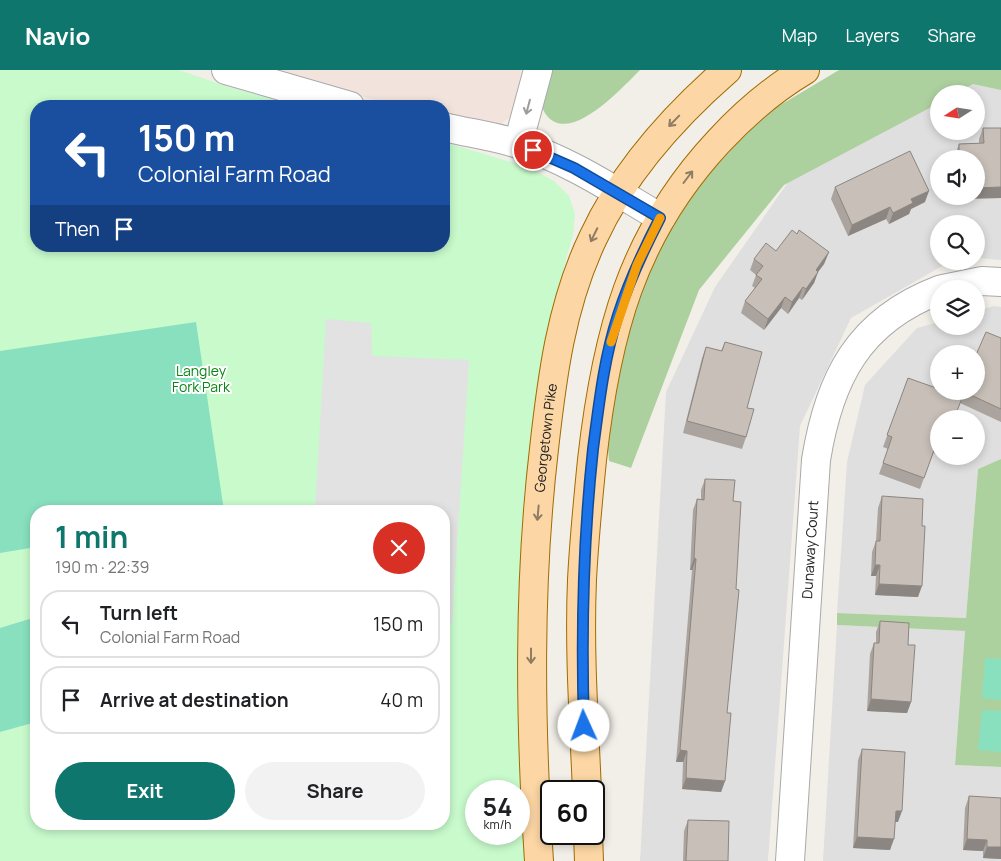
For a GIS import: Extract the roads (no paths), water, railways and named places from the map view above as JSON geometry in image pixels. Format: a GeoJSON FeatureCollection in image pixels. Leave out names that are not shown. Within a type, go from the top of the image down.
{"type":"FeatureCollection","features":[{"type":"Feature","properties":{"kind":"main road","name":"Georgetown Pike"},"geometry":{"type":"LineString","coordinates":[[540,861],[534,768],[531,638],[536,531],[546,426],[560,340],[574,285],[593,237],[618,193],[665,131],[727,70]]}},
{"type":"Feature","properties":{"kind":"main road"},"geometry":{"type":"LineString","coordinates":[[587,780],[582,581],[596,423],[605,370],[618,316],[637,265],[660,218],[690,174],[727,133],[764,99],[805,70]]}},
{"type":"Feature","properties":{"kind":"main road"},"geometry":{"type":"LineString","coordinates":[[588,845],[589,861]]}},
{"type":"Feature","properties":{"kind":"street"},"geometry":{"type":"LineString","coordinates":[[226,70],[329,100]]}},
{"type":"Feature","properties":{"kind":"street"},"geometry":{"type":"LineString","coordinates":[[518,144],[538,70]]}},
{"type":"Feature","properties":{"kind":"street"},"geometry":{"type":"LineString","coordinates":[[450,129],[518,144],[574,168],[660,218]]}},
{"type":"Feature","properties":{"kind":"street"},"geometry":{"type":"LineString","coordinates":[[985,281],[1001,282]]}},
{"type":"Feature","properties":{"kind":"street","name":"Dunaway Court"},"geometry":{"type":"LineString","coordinates":[[790,861],[816,460],[826,407],[849,359],[868,335],[892,314],[918,298],[930,293]]}},
{"type":"Feature","properties":{"kind":"park label","name":"Langley Fork Park"},"geometry":{"type":"Point","coordinates":[201,380]}}]}
